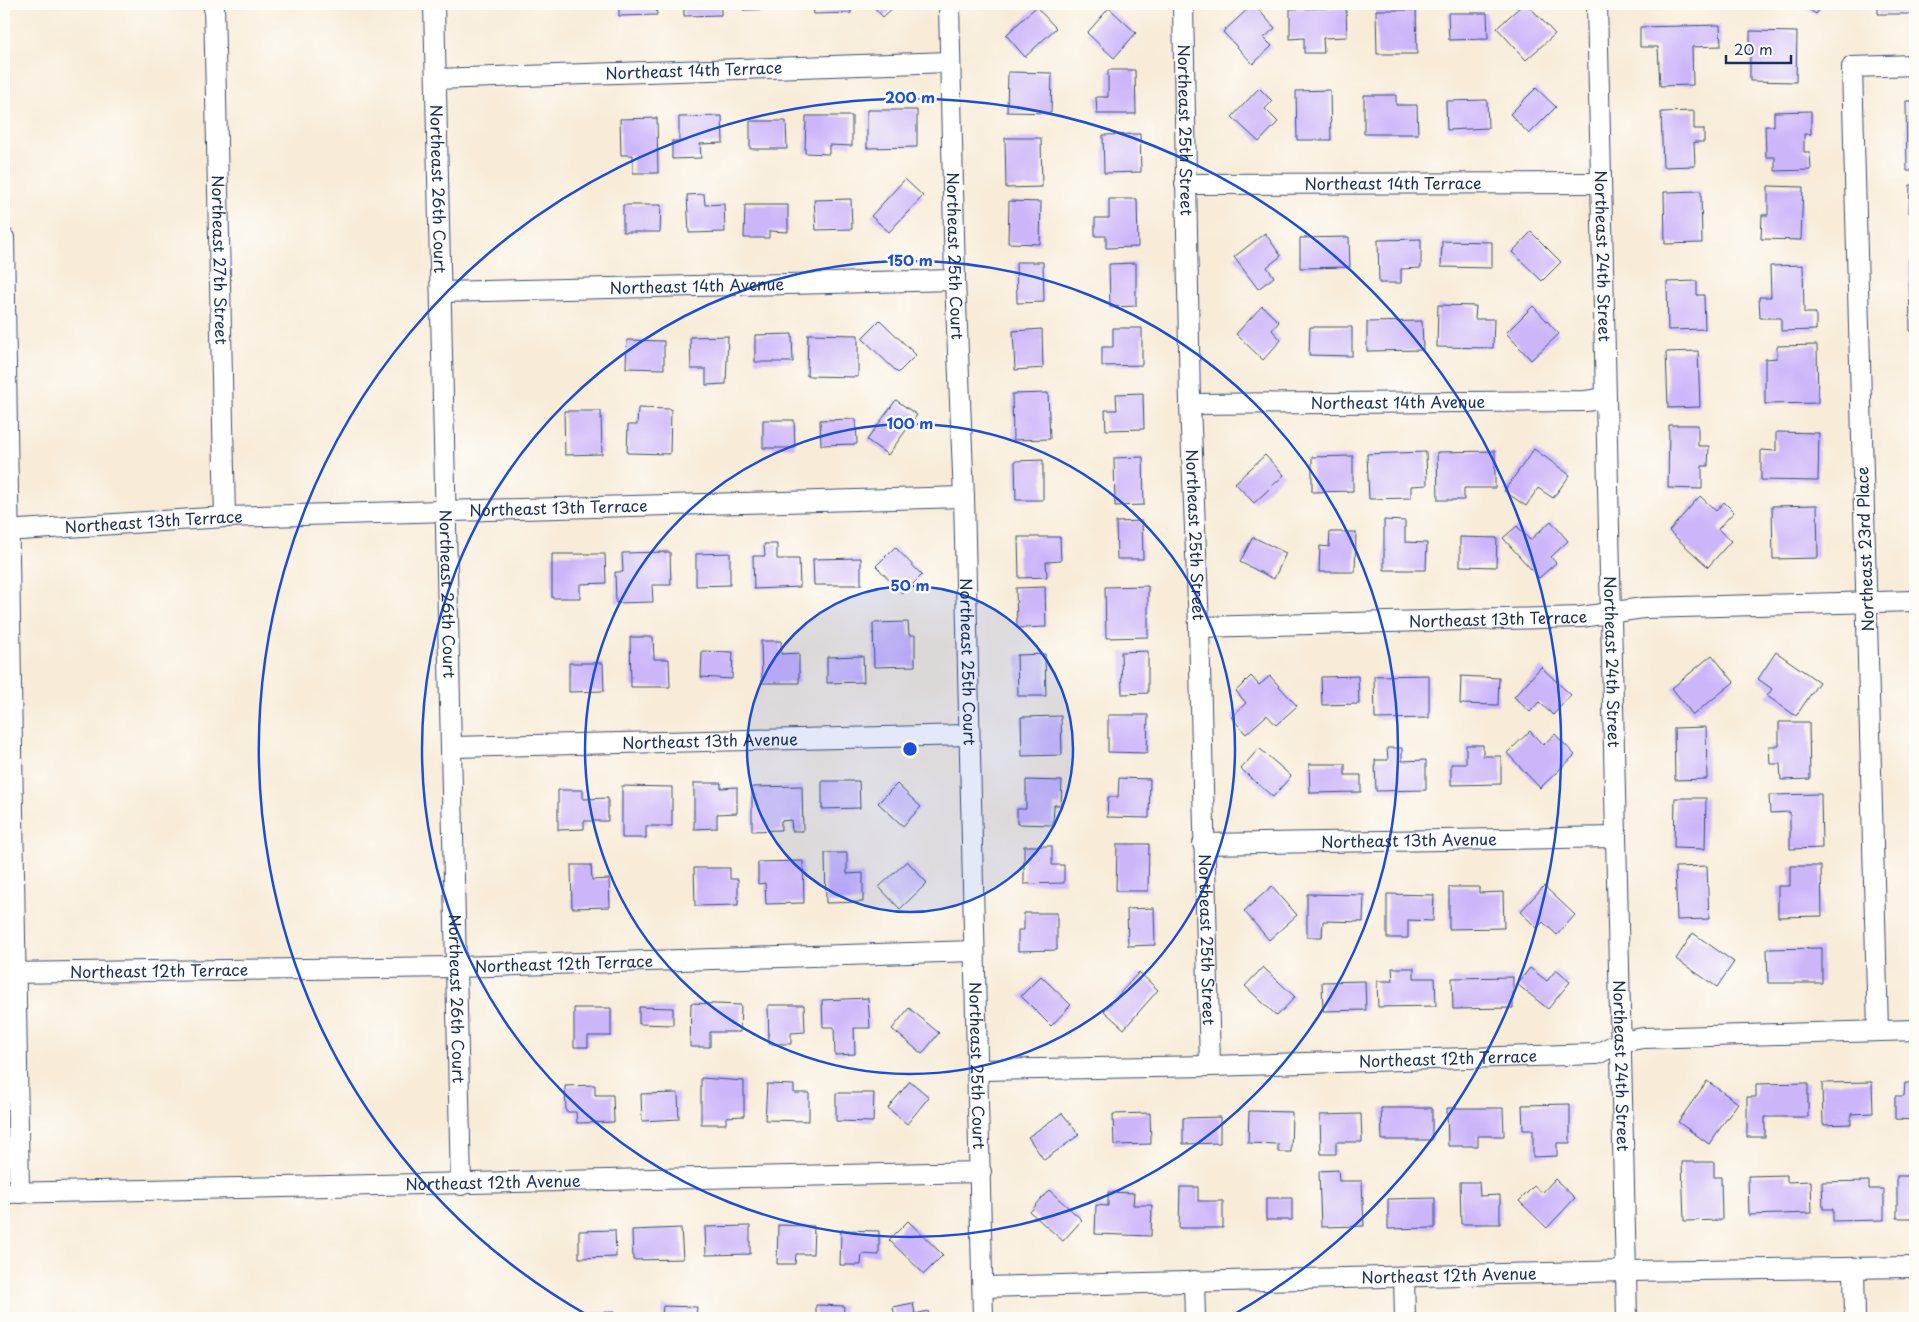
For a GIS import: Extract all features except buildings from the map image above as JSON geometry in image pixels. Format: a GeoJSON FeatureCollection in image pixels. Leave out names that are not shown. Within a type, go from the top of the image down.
{"type":"FeatureCollection","features":[{"type":"Feature","properties":{"kind":"street","name":"Northeast 27th Street"},"geometry":{"type":"LineString","coordinates":[[214,4],[225,517]]}},
{"type":"Feature","properties":{"kind":"street","name":"Northeast 26th Court"},"geometry":{"type":"LineString","coordinates":[[434,4],[461,1185]]}},
{"type":"Feature","properties":{"kind":"street","name":"Northeast 25th Court"},"geometry":{"type":"LineString","coordinates":[[949,4],[955,280],[964,497],[983,1318]]}},
{"type":"Feature","properties":{"kind":"street","name":"Northeast 25th Street"},"geometry":{"type":"LineString","coordinates":[[1182,4],[1190,404],[1199,627],[1210,1066]]}},
{"type":"Feature","properties":{"kind":"street","name":"Northeast 24th Street"},"geometry":{"type":"LineString","coordinates":[[1597,4],[1627,1318]]}},
{"type":"Feature","properties":{"kind":"street","name":"Northeast 14th Terrace"},"geometry":{"type":"LineString","coordinates":[[436,79],[950,62]]}},
{"type":"Feature","properties":{"kind":"street","name":"Northeast 23rd Place"},"geometry":{"type":"LineString","coordinates":[[1878,1030],[1852,67],[1915,65]]}},
{"type":"Feature","properties":{"kind":"street","name":"Northeast 14th Terrace"},"geometry":{"type":"LineString","coordinates":[[1185,184],[1601,183]]}},
{"type":"Feature","properties":{"kind":"street"},"geometry":{"type":"LineString","coordinates":[[4,238],[11,1193]]}},
{"type":"Feature","properties":{"kind":"street","name":"Northeast 14th Avenue"},"geometry":{"type":"LineString","coordinates":[[441,292],[955,280]]}},
{"type":"Feature","properties":{"kind":"street","name":"Northeast 14th Avenue"},"geometry":{"type":"LineString","coordinates":[[1190,404],[1586,401],[1606,398]]}},
{"type":"Feature","properties":{"kind":"street","name":"Northeast 13th Terrace"},"geometry":{"type":"LineString","coordinates":[[7,531],[225,517],[964,497]]}},
{"type":"Feature","properties":{"kind":"street","name":"Northeast 13th Terrace"},"geometry":{"type":"LineString","coordinates":[[1199,627],[1581,617],[1643,608],[1915,601]]}},
{"type":"Feature","properties":{"kind":"street","name":"Northeast 13th Avenue"},"geometry":{"type":"LineString","coordinates":[[451,747],[969,735]]}},
{"type":"Feature","properties":{"kind":"street","name":"Northeast 13th Avenue"},"geometry":{"type":"LineString","coordinates":[[1203,844],[1616,837]]}},
{"type":"Feature","properties":{"kind":"street","name":"Northeast 12th Terrace"},"geometry":{"type":"LineString","coordinates":[[10,973],[456,967],[974,952]]}},
{"type":"Feature","properties":{"kind":"street","name":"Northeast 12th Terrace"},"geometry":{"type":"LineString","coordinates":[[978,1070],[1210,1066],[1597,1054],[1621,1042],[1642,1038],[1915,1030]]}},
{"type":"Feature","properties":{"kind":"street","name":"Northeast 12th Avenue"},"geometry":{"type":"LineString","coordinates":[[11,1193],[461,1185],[981,1172]]}},
{"type":"Feature","properties":{"kind":"street","name":"Northeast 12th Avenue"},"geometry":{"type":"LineString","coordinates":[[983,1287],[1626,1271],[1915,1267]]}},
{"type":"Feature","properties":{"kind":"street"},"geometry":{"type":"LineString","coordinates":[[1854,1268],[1855,1318]]}},
{"type":"Feature","properties":{"kind":"street"},"geometry":{"type":"LineString","coordinates":[[1404,1276],[1405,1318]]}},
{"type":"Feature","properties":{"kind":"street"},"geometry":{"type":"LineString","coordinates":[[1194,1281],[1195,1318]]}}]}
